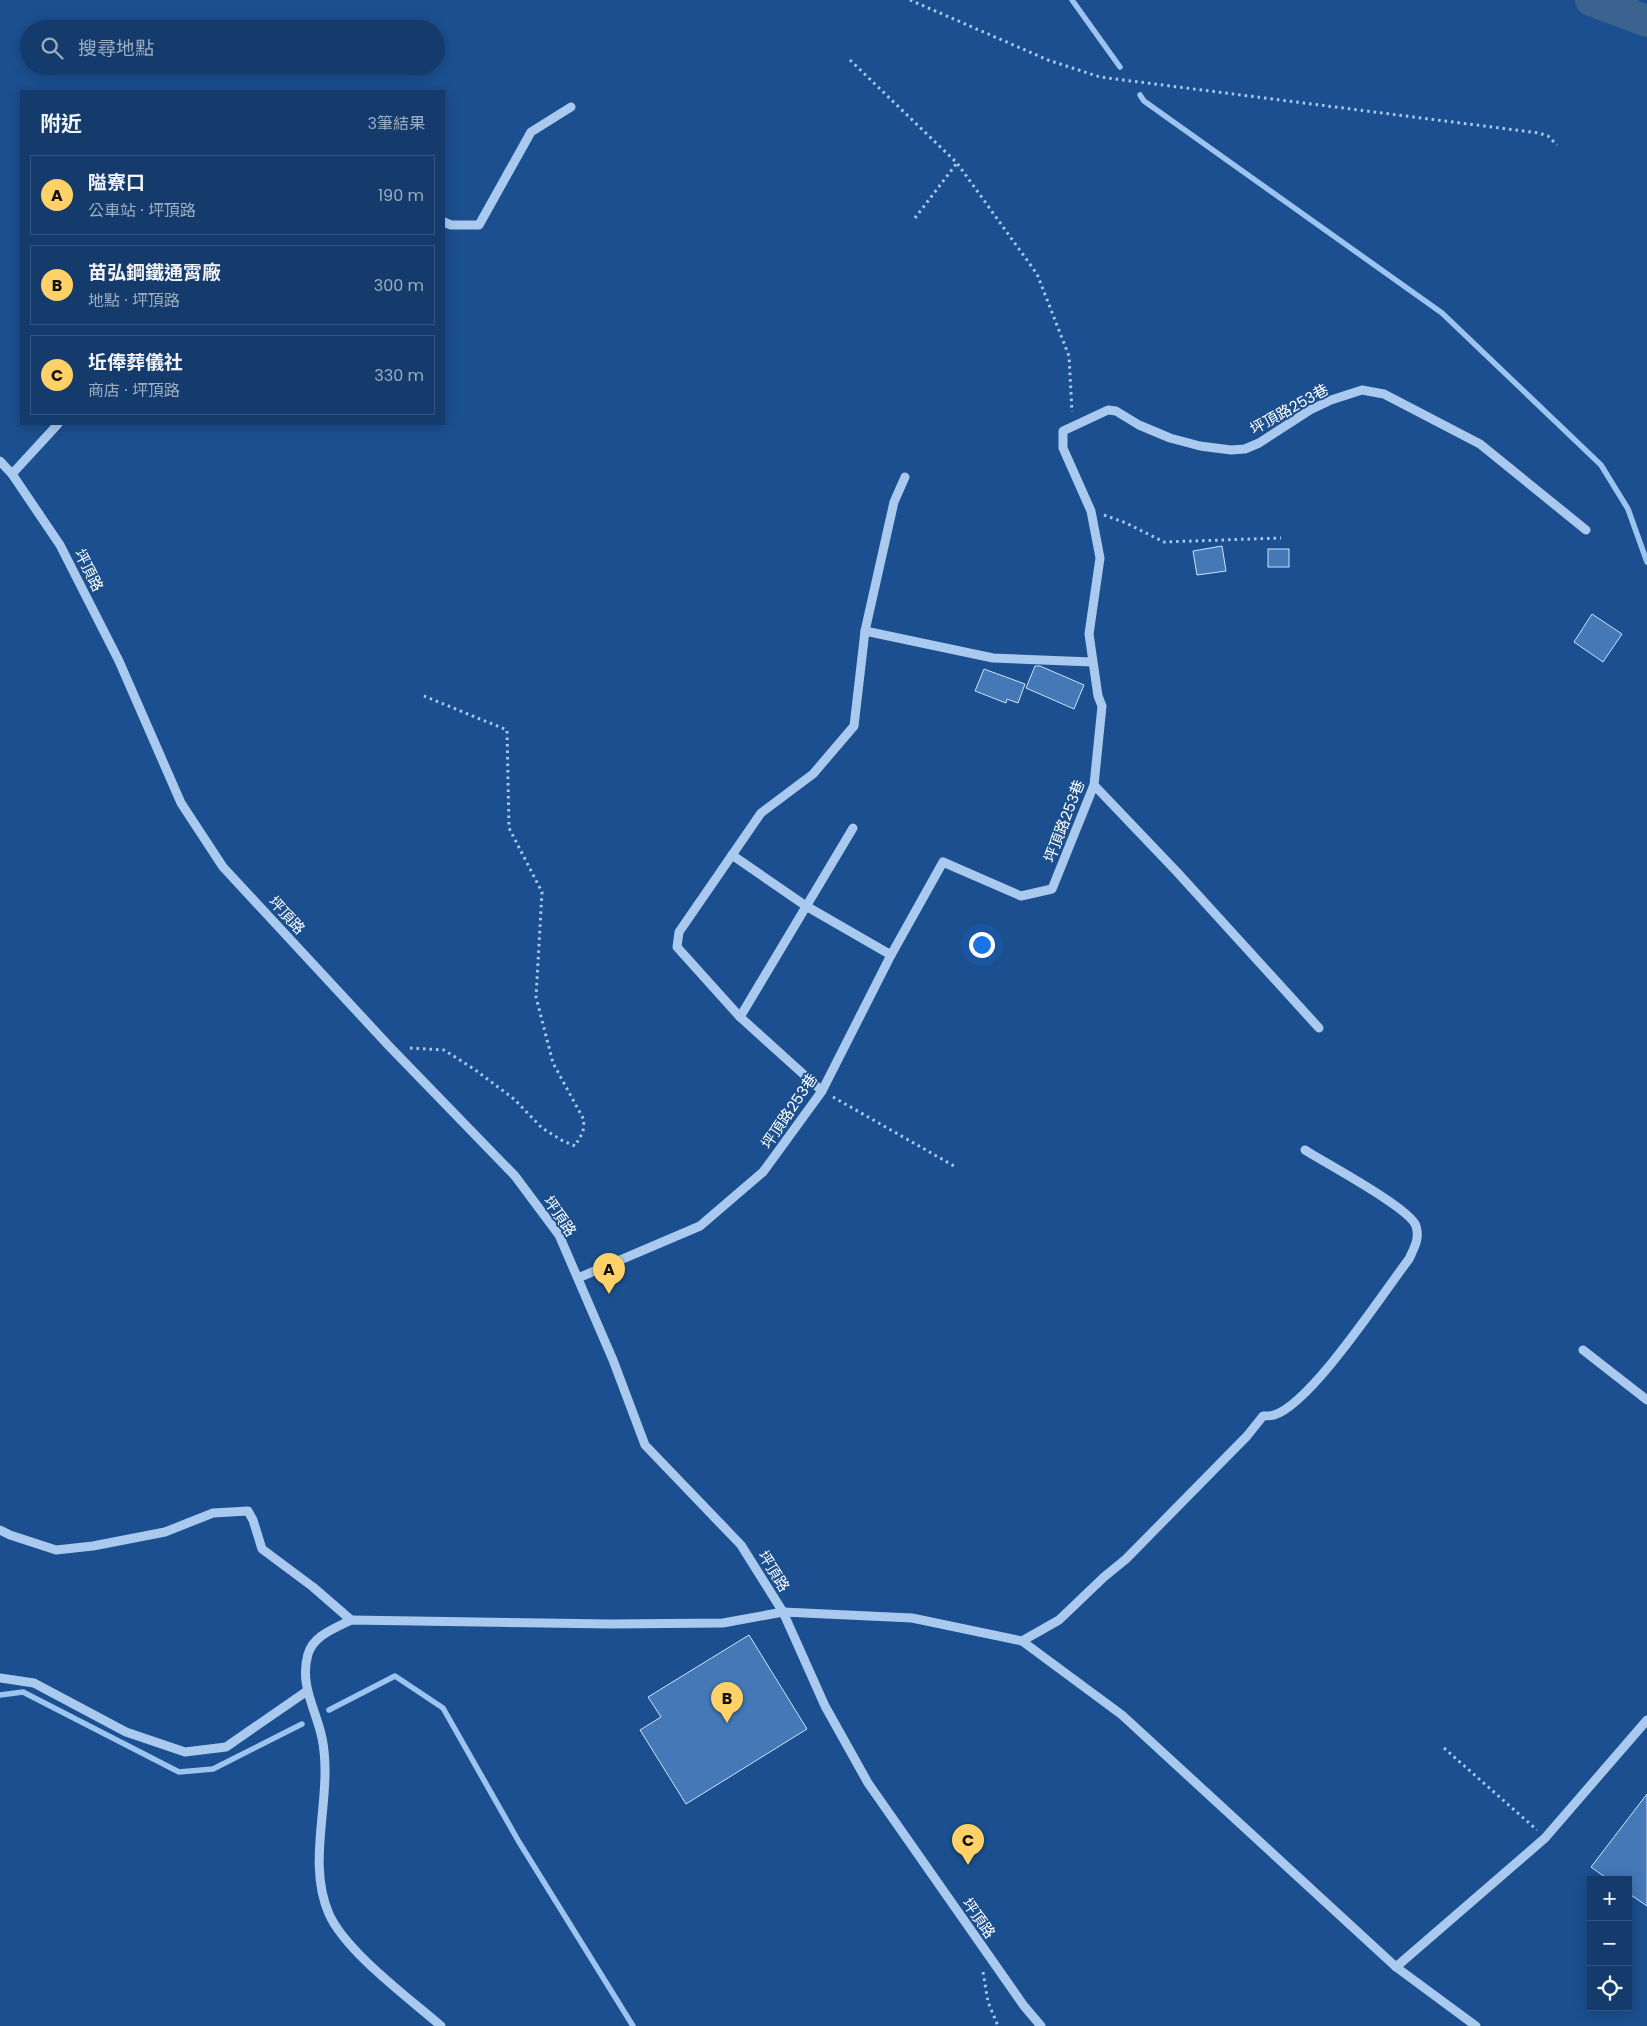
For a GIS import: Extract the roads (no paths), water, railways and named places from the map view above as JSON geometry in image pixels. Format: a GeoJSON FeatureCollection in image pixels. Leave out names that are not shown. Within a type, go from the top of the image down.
{"type":"FeatureCollection","features":[{"type":"Feature","properties":{"kind":"street"},"geometry":{"type":"LineString","coordinates":[[445,222],[479,226],[531,132],[571,107]]}},
{"type":"Feature","properties":{"kind":"street","name":"坪頂路253巷"},"geometry":{"type":"LineString","coordinates":[[578,1278],[700,1226],[763,1172],[822,1091],[890,955],[942,862],[1021,896],[1052,889],[1094,785],[1102,706],[1098,696],[1088,634],[1100,558],[1091,511],[1063,448],[1063,431],[1072,425],[1108,410],[1116,411],[1140,425],[1170,438],[1200,446],[1231,450],[1245,449],[1259,443],[1310,410],[1331,400],[1362,390],[1384,394],[1480,444],[1586,530]]}},
{"type":"Feature","properties":{"kind":"street"},"geometry":{"type":"LineString","coordinates":[[12,474],[57,425]]}},
{"type":"Feature","properties":{"kind":"street","name":"坪頂路"},"geometry":{"type":"LineString","coordinates":[[0,461],[12,474],[60,544],[120,661],[181,803],[224,867],[389,1046],[515,1176],[559,1236],[613,1360],[645,1445],[741,1545],[783,1612],[825,1706],[868,1783],[1024,2006],[1041,2026]]}},
{"type":"Feature","properties":{"kind":"street"},"geometry":{"type":"LineString","coordinates":[[822,1091],[740,1017],[677,947],[678,932],[761,813],[813,774],[854,726],[865,631],[894,502],[904,477]]}},
{"type":"Feature","properties":{"kind":"street"},"geometry":{"type":"LineString","coordinates":[[865,631],[994,658],[1092,662]]}},
{"type":"Feature","properties":{"kind":"street"},"geometry":{"type":"LineString","coordinates":[[1094,785],[1319,1028]]}},
{"type":"Feature","properties":{"kind":"street"},"geometry":{"type":"LineString","coordinates":[[740,1017],[853,828]]}},
{"type":"Feature","properties":{"kind":"street"},"geometry":{"type":"LineString","coordinates":[[732,855],[806,906],[890,955]]}},
{"type":"Feature","properties":{"kind":"street"},"geometry":{"type":"LineString","coordinates":[[1022,1641],[1060,1620],[1104,1577],[1126,1559],[1247,1436],[1263,1416],[1275,1415],[1289,1407],[1320,1379],[1408,1259],[1418,1237],[1415,1224],[1401,1209],[1305,1150]]}},
{"type":"Feature","properties":{"kind":"street"},"geometry":{"type":"LineString","coordinates":[[1583,1350],[1647,1400]]}},
{"type":"Feature","properties":{"kind":"street"},"geometry":{"type":"LineString","coordinates":[[0,1530],[56,1550],[94,1546],[165,1532],[213,1513],[248,1511],[253,1520],[262,1549],[351,1620]]}},
{"type":"Feature","properties":{"kind":"street"},"geometry":{"type":"LineString","coordinates":[[441,2026],[385,1978],[345,1940],[330,1915],[320,1884],[325,1765],[322,1738],[306,1691],[304,1668],[309,1652],[317,1638],[351,1620],[611,1624],[723,1623],[783,1612],[912,1618],[1022,1641],[1122,1715],[1396,1967],[1476,2026]]}},
{"type":"Feature","properties":{"kind":"street"},"geometry":{"type":"LineString","coordinates":[[0,1678],[34,1683],[126,1732],[185,1752],[226,1747],[306,1691]]}},
{"type":"Feature","properties":{"kind":"street"},"geometry":{"type":"LineString","coordinates":[[1396,1967],[1545,1838],[1647,1720]]}},
{"type":"Feature","properties":{"kind":"waterway"},"geometry":{"type":"LineString","coordinates":[[1072,0],[1120,67]]}},
{"type":"Feature","properties":{"kind":"waterway"},"geometry":{"type":"LineString","coordinates":[[1591,0],[1647,21]]}},
{"type":"Feature","properties":{"kind":"waterway"},"geometry":{"type":"LineString","coordinates":[[1140,95],[1144,101],[1442,313],[1601,465],[1628,509],[1647,562]]}},
{"type":"Feature","properties":{"kind":"waterway"},"geometry":{"type":"LineString","coordinates":[[329,1710],[395,1676],[443,1708],[519,1842],[633,2026]]}},
{"type":"Feature","properties":{"kind":"waterway"},"geometry":{"type":"LineString","coordinates":[[0,1695],[23,1692],[179,1772],[213,1769],[302,1724]]}},
{"type":"Feature","properties":{"kind":"place","name":"隘寮口"},"geometry":{"type":"Point","coordinates":[609,1294]}},
{"type":"Feature","properties":{"kind":"place","name":"苗弘鋼鐵通霄廠"},"geometry":{"type":"Point","coordinates":[727,1723]}},
{"type":"Feature","properties":{"kind":"place","name":"坵俸葬儀社"},"geometry":{"type":"Point","coordinates":[968,1865]}}]}
